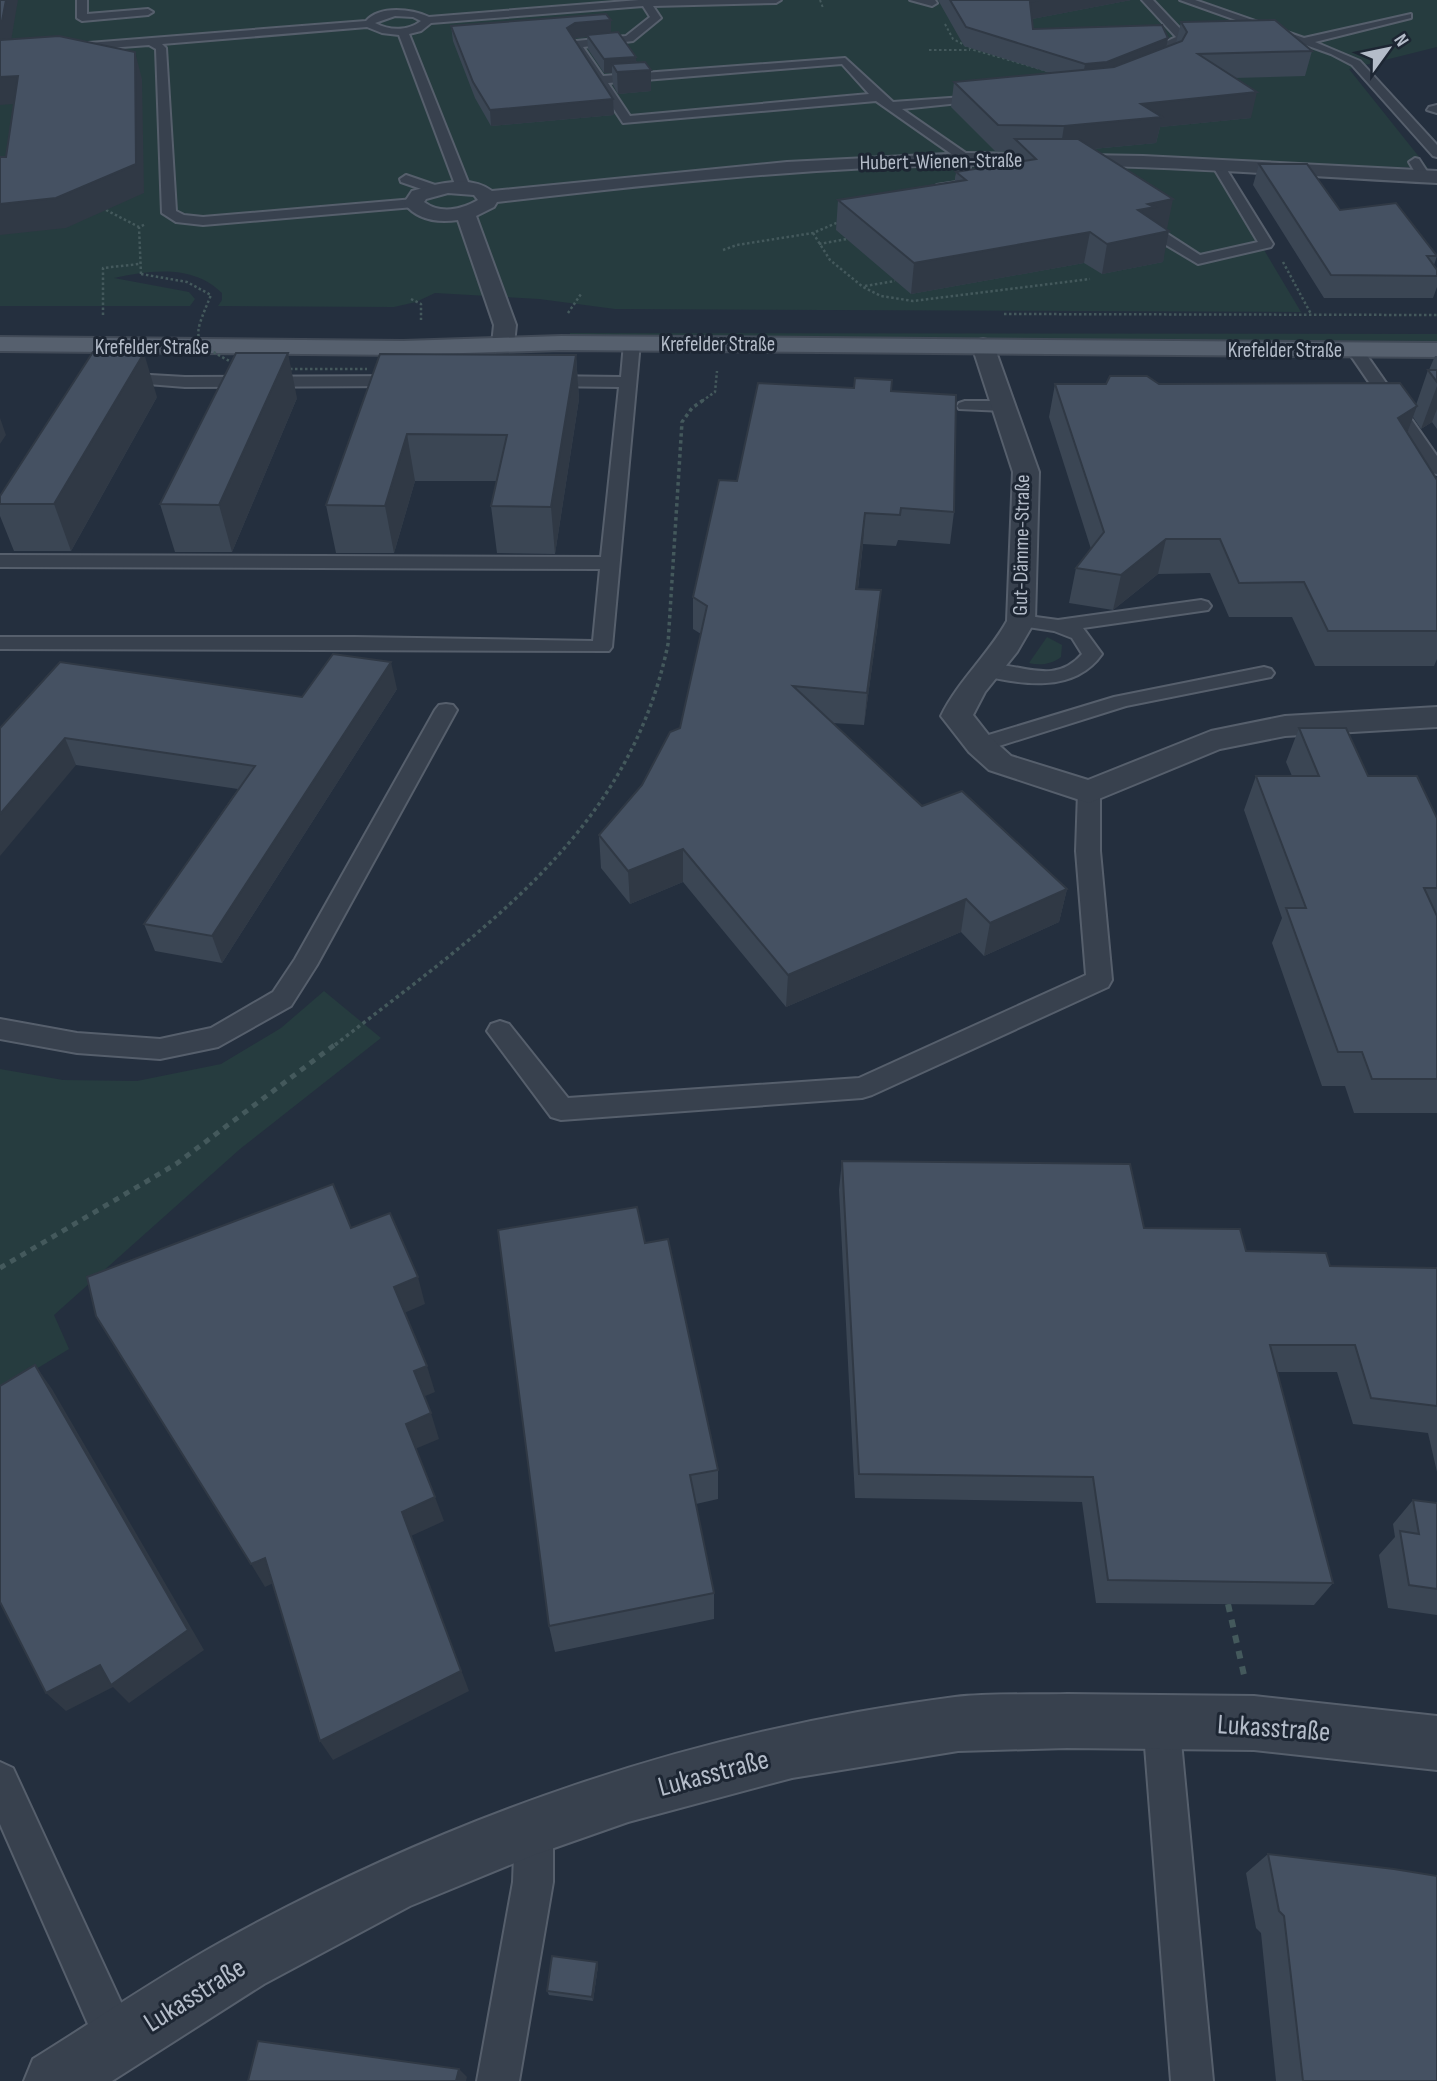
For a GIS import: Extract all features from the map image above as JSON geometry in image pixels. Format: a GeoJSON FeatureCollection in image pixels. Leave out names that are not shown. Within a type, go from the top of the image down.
{"type":"FeatureCollection","features":[{"type":"Feature","properties":{"kind":"main road","name":"Krefelder Straße"},"geometry":{"type":"LineString","coordinates":[[0,324],[103,323]]}},
{"type":"Feature","properties":{"kind":"main road","name":"Krefelder Straße"},"geometry":{"type":"LineString","coordinates":[[463,324],[504,335],[632,343],[1437,350]]}},
{"type":"Feature","properties":{"kind":"main road","name":"Krefelder Straße"},"geometry":{"type":"LineString","coordinates":[[0,344],[102,353],[412,348],[565,326],[1199,326]]}},
{"type":"Feature","properties":{"kind":"street","name":"Hubert-Wienen-Straße"},"geometry":{"type":"LineString","coordinates":[[488,197],[814,164],[966,159],[1143,157],[1218,165],[1425,172]]}},
{"type":"Feature","properties":{"kind":"street"},"geometry":{"type":"LineString","coordinates":[[463,187],[479,190],[488,197],[487,203],[465,213],[431,213],[419,209],[414,202],[419,195],[433,189],[463,187]]}},
{"type":"Feature","properties":{"kind":"street"},"geometry":{"type":"LineString","coordinates":[[465,213],[504,335]]}},
{"type":"Feature","properties":{"kind":"street","name":"Gut-Dämme-Straße"},"geometry":{"type":"LineString","coordinates":[[983,346],[1026,472],[1021,621],[1014,636],[964,697],[957,716],[980,745],[1000,763],[1089,792]]}},
{"type":"Feature","properties":{"kind":"street"},"geometry":{"type":"LineString","coordinates":[[1089,792],[1211,741],[1285,726],[1435,720]]}},
{"type":"Feature","properties":{"kind":"street","name":"Lukasstraße"},"geometry":{"type":"LineString","coordinates":[[55,2081],[243,1963],[390,1886],[534,1827],[628,1794],[792,1751],[958,1724],[1161,1720],[1254,1723],[1437,1743]]}},
{"type":"Feature","properties":{"kind":"lane"},"geometry":{"type":"LineString","coordinates":[[82,0],[82,18],[245,37],[369,24],[379,30],[403,31],[423,26],[428,20]]}},
{"type":"Feature","properties":{"kind":"lane"},"geometry":{"type":"LineString","coordinates":[[148,0],[149,27],[161,48],[169,213],[181,219],[203,221],[235,213],[414,202]]}},
{"type":"Feature","properties":{"kind":"lane"},"geometry":{"type":"LineString","coordinates":[[390,0],[395,13]]}},
{"type":"Feature","properties":{"kind":"lane"},"geometry":{"type":"LineString","coordinates":[[369,24],[374,18],[395,13],[415,14],[428,20],[645,2],[776,0]]}},
{"type":"Feature","properties":{"kind":"lane"},"geometry":{"type":"LineString","coordinates":[[915,0],[931,1]]}},
{"type":"Feature","properties":{"kind":"lane"},"geometry":{"type":"LineString","coordinates":[[1147,0],[1184,39]]}},
{"type":"Feature","properties":{"kind":"lane"},"geometry":{"type":"LineString","coordinates":[[1185,0],[1299,39],[1356,63],[1437,153]]}},
{"type":"Feature","properties":{"kind":"lane"},"geometry":{"type":"LineString","coordinates":[[645,2],[656,18],[629,39],[576,44],[627,120],[878,97]]}},
{"type":"Feature","properties":{"kind":"lane"},"geometry":{"type":"LineString","coordinates":[[1248,37],[1299,39],[1407,16]]}},
{"type":"Feature","properties":{"kind":"lane"},"geometry":{"type":"LineString","coordinates":[[0,53],[48,49],[149,27],[167,32]]}},
{"type":"Feature","properties":{"kind":"lane"},"geometry":{"type":"LineString","coordinates":[[403,31],[463,187]]}},
{"type":"Feature","properties":{"kind":"lane"},"geometry":{"type":"LineString","coordinates":[[1150,70],[1172,61],[1174,57],[1166,44],[1184,39],[1222,38]]}},
{"type":"Feature","properties":{"kind":"lane"},"geometry":{"type":"LineString","coordinates":[[0,64],[47,61],[48,49]]}},
{"type":"Feature","properties":{"kind":"lane"},"geometry":{"type":"LineString","coordinates":[[600,80],[754,65],[845,61],[878,97],[966,159],[963,185],[926,191]]}},
{"type":"Feature","properties":{"kind":"lane"},"geometry":{"type":"LineString","coordinates":[[893,106],[999,96]]}},
{"type":"Feature","properties":{"kind":"lane"},"geometry":{"type":"LineString","coordinates":[[1161,236],[1198,260],[1266,244],[1218,165]]}},
{"type":"Feature","properties":{"kind":"lane"},"geometry":{"type":"LineString","coordinates":[[406,179],[433,189]]}},
{"type":"Feature","properties":{"kind":"lane"},"geometry":{"type":"LineString","coordinates":[[0,643],[355,643],[602,647],[632,343]]}},
{"type":"Feature","properties":{"kind":"lane"},"geometry":{"type":"LineString","coordinates":[[1355,350],[1437,469]]}},
{"type":"Feature","properties":{"kind":"lane"},"geometry":{"type":"LineString","coordinates":[[94,377],[185,382],[428,381]]}},
{"type":"Feature","properties":{"kind":"lane"},"geometry":{"type":"LineString","coordinates":[[521,381],[628,382]]}},
{"type":"Feature","properties":{"kind":"lane"},"geometry":{"type":"LineString","coordinates":[[965,406],[1003,405]]}},
{"type":"Feature","properties":{"kind":"lane"},"geometry":{"type":"LineString","coordinates":[[0,561],[612,563]]}},
{"type":"Feature","properties":{"kind":"lane"},"geometry":{"type":"LineString","coordinates":[[1058,626],[1201,606]]}},
{"type":"Feature","properties":{"kind":"lane"},"geometry":{"type":"LineString","coordinates":[[985,670],[1032,678],[1060,676],[1084,666],[1092,654],[1079,634],[1058,626],[1021,621]]}},
{"type":"Feature","properties":{"kind":"lane"},"geometry":{"type":"LineString","coordinates":[[980,745],[1121,701],[1264,673]]}},
{"type":"Feature","properties":{"kind":"lane"},"geometry":{"type":"LineString","coordinates":[[0,1029],[77,1043],[160,1049],[218,1037],[282,999],[304,965],[446,710]]}},
{"type":"Feature","properties":{"kind":"lane"},"geometry":{"type":"LineString","coordinates":[[500,1031],[561,1109],[862,1088],[1100,980],[1088,851],[1089,792]]}},
{"type":"Feature","properties":{"kind":"lane"},"geometry":{"type":"LineString","coordinates":[[1161,1720],[1192,2081]]}},
{"type":"Feature","properties":{"kind":"lane"},"geometry":{"type":"LineString","coordinates":[[0,1782],[117,2041]]}},
{"type":"Feature","properties":{"kind":"lane"},"geometry":{"type":"LineString","coordinates":[[498,2081],[533,1882],[534,1827]]}},
{"type":"Feature","properties":{"kind":"path"},"geometry":{"type":"LineString","coordinates":[[820,0],[823,8]]}},
{"type":"Feature","properties":{"kind":"path"},"geometry":{"type":"LineString","coordinates":[[931,1],[953,39],[974,50],[1048,73],[1061,72]]}},
{"type":"Feature","properties":{"kind":"path"},"geometry":{"type":"LineString","coordinates":[[929,50],[995,49]]}},
{"type":"Feature","properties":{"kind":"path"},"geometry":{"type":"LineString","coordinates":[[106,210],[139,227]]}},
{"type":"Feature","properties":{"kind":"path"},"geometry":{"type":"LineString","coordinates":[[139,227],[169,213]]}},
{"type":"Feature","properties":{"kind":"path"},"geometry":{"type":"LineString","coordinates":[[723,250],[737,245],[813,233],[842,221]]}},
{"type":"Feature","properties":{"kind":"path"},"geometry":{"type":"LineString","coordinates":[[139,227],[141,274],[182,281],[211,295],[197,329],[198,340],[224,360],[245,367]]}},
{"type":"Feature","properties":{"kind":"path"},"geometry":{"type":"LineString","coordinates":[[813,233],[830,260],[863,287],[881,296],[913,302],[1090,279]]}},
{"type":"Feature","properties":{"kind":"path"},"geometry":{"type":"LineString","coordinates":[[819,244],[847,239]]}},
{"type":"Feature","properties":{"kind":"path"},"geometry":{"type":"LineString","coordinates":[[1266,244],[1276,249],[1311,314]]}},
{"type":"Feature","properties":{"kind":"path"},"geometry":{"type":"LineString","coordinates":[[103,323],[103,268],[139,264]]}},
{"type":"Feature","properties":{"kind":"path"},"geometry":{"type":"LineString","coordinates":[[863,287],[895,281]]}},
{"type":"Feature","properties":{"kind":"path"},"geometry":{"type":"LineString","coordinates":[[565,326],[569,308],[581,294]]}},
{"type":"Feature","properties":{"kind":"path"},"geometry":{"type":"LineString","coordinates":[[411,299],[421,304]]}},
{"type":"Feature","properties":{"kind":"path"},"geometry":{"type":"LineString","coordinates":[[994,314],[1437,315]]}},
{"type":"Feature","properties":{"kind":"path"},"geometry":{"type":"LineString","coordinates":[[0,1268],[123,1198],[238,1119],[512,907],[578,832],[602,801],[635,744],[649,716],[660,683],[671,622],[682,422],[692,408],[715,392],[717,360]]}},
{"type":"Feature","properties":{"kind":"path"},"geometry":{"type":"LineString","coordinates":[[272,369],[367,369]]}},
{"type":"Feature","properties":{"kind":"path"},"geometry":{"type":"LineString","coordinates":[[1228,1604],[1254,1723]]}},
{"type":"Feature","properties":{"kind":"green space"},"geometry":{"type":"Polygon","coordinates":[[[0,0],[1437,0],[1437,47],[1349,69],[1428,168],[1211,161],[1301,312],[615,309],[539,299],[435,293],[416,302],[394,307],[218,306],[222,293],[211,284],[185,273],[171,272],[114,278],[189,292],[195,299],[190,306],[0,306],[0,0]]]}},
{"type":"Feature","properties":{"kind":"green space"},"geometry":{"type":"Polygon","coordinates":[[[570,333],[1437,334],[1437,341],[570,338],[570,333]]]}},
{"type":"Feature","properties":{"kind":"green space"},"geometry":{"type":"Polygon","coordinates":[[[1047,637],[1062,645],[1061,657],[1046,664],[1029,663],[1047,637]]]}},
{"type":"Feature","properties":{"kind":"green space"},"geometry":{"type":"Polygon","coordinates":[[[324,991],[381,1038],[240,1149],[54,1315],[69,1349],[0,1391],[0,1069],[63,1080],[137,1081],[221,1064],[281,1028],[324,991]]]}},
{"type":"Feature","properties":{"kind":"building"},"geometry":{"type":"Polygon","coordinates":[[[0,0],[6,0],[2,21],[0,21],[0,0]]]}},
{"type":"Feature","properties":{"kind":"building"},"geometry":{"type":"Polygon","coordinates":[[[950,0],[1039,0],[1030,2],[1033,29],[1162,25],[1168,38],[1107,62],[1085,64],[966,27],[950,0]]]}},
{"type":"Feature","properties":{"kind":"building"},"geometry":{"type":"Polygon","coordinates":[[[606,14],[611,20],[575,23],[567,28],[613,99],[490,110],[473,82],[451,26],[606,14]]]}},
{"type":"Feature","properties":{"kind":"building"},"geometry":{"type":"Polygon","coordinates":[[[1275,20],[1312,51],[1198,54],[1257,92],[1141,104],[1162,117],[1064,126],[998,125],[954,82],[1114,67],[1182,41],[1187,32],[1181,22],[1275,20]]]}},
{"type":"Feature","properties":{"kind":"building"},"geometry":{"type":"Polygon","coordinates":[[[618,32],[636,57],[604,59],[587,35],[618,32]]]}},
{"type":"Feature","properties":{"kind":"building"},"geometry":{"type":"Polygon","coordinates":[[[59,36],[135,52],[136,164],[56,198],[0,204],[0,157],[6,157],[18,76],[0,77],[0,40],[59,36]]]}},
{"type":"Feature","properties":{"kind":"building"},"geometry":{"type":"Polygon","coordinates":[[[645,62],[651,70],[617,72],[612,64],[645,62]]]}},
{"type":"Feature","properties":{"kind":"building"},"geometry":{"type":"Polygon","coordinates":[[[1015,139],[1078,139],[1173,199],[1148,204],[1155,207],[1138,210],[1169,231],[1107,244],[1090,232],[914,263],[838,200],[966,180],[956,172],[1036,159],[1015,139]]]}},
{"type":"Feature","properties":{"kind":"building"},"geometry":{"type":"Polygon","coordinates":[[[1259,164],[1307,164],[1340,210],[1396,203],[1437,256],[1427,256],[1437,270],[1437,276],[1331,275],[1259,164]]]}},
{"type":"Feature","properties":{"kind":"building"},"geometry":{"type":"Polygon","coordinates":[[[93,352],[144,353],[54,504],[0,504],[0,496],[93,352]]]}},
{"type":"Feature","properties":{"kind":"building"},"geometry":{"type":"Polygon","coordinates":[[[236,353],[288,353],[219,505],[160,504],[236,353]]]}},
{"type":"Feature","properties":{"kind":"building"},"geometry":{"type":"Polygon","coordinates":[[[380,354],[576,355],[551,507],[491,506],[507,435],[407,434],[385,506],[326,505],[380,354]]]}},
{"type":"Feature","properties":{"kind":"building"},"geometry":{"type":"Polygon","coordinates":[[[1428,370],[1437,370],[1437,382],[1428,370]]]}},
{"type":"Feature","properties":{"kind":"building"},"geometry":{"type":"Polygon","coordinates":[[[1110,376],[1147,376],[1159,384],[1400,383],[1417,406],[1398,418],[1437,480],[1437,631],[1328,631],[1304,582],[1239,583],[1220,539],[1166,539],[1121,575],[1076,568],[1104,532],[1055,384],[1106,384],[1110,376]]]}},
{"type":"Feature","properties":{"kind":"building"},"geometry":{"type":"Polygon","coordinates":[[[855,378],[892,380],[891,391],[956,395],[954,512],[901,508],[900,515],[865,513],[856,589],[881,590],[867,693],[793,686],[922,806],[962,791],[1067,889],[990,923],[966,899],[788,975],[683,849],[628,871],[599,835],[642,785],[670,732],[680,728],[707,606],[693,597],[719,480],[737,481],[758,383],[854,388],[855,378]]]}},
{"type":"Feature","properties":{"kind":"building"},"geometry":{"type":"Polygon","coordinates":[[[333,654],[391,662],[212,936],[144,924],[255,766],[65,738],[0,814],[0,728],[60,662],[302,697],[333,654]]]}},
{"type":"Feature","properties":{"kind":"building"},"geometry":{"type":"Polygon","coordinates":[[[1299,728],[1346,728],[1368,776],[1417,776],[1437,818],[1437,888],[1424,888],[1437,916],[1437,1079],[1372,1079],[1362,1052],[1338,1052],[1286,908],[1306,908],[1256,776],[1319,776],[1299,728]]]}},
{"type":"Feature","properties":{"kind":"building"},"geometry":{"type":"Polygon","coordinates":[[[842,1161],[1130,1164],[1144,1228],[1240,1229],[1246,1251],[1326,1253],[1330,1266],[1437,1268],[1437,1406],[1371,1398],[1355,1345],[1270,1345],[1333,1583],[1108,1580],[1093,1477],[859,1474],[842,1161]]]}},
{"type":"Feature","properties":{"kind":"building"},"geometry":{"type":"Polygon","coordinates":[[[333,1184],[351,1228],[390,1213],[418,1277],[394,1287],[427,1366],[414,1371],[431,1413],[406,1424],[435,1497],[402,1512],[461,1671],[320,1741],[265,1558],[251,1564],[96,1316],[87,1277],[333,1184]]]}},
{"type":"Feature","properties":{"kind":"building"},"geometry":{"type":"Polygon","coordinates":[[[637,1207],[645,1243],[668,1239],[718,1470],[690,1475],[714,1593],[549,1626],[498,1230],[637,1207]]]}},
{"type":"Feature","properties":{"kind":"building"},"geometry":{"type":"Polygon","coordinates":[[[35,1365],[188,1630],[111,1685],[100,1665],[46,1693],[0,1602],[0,1386],[35,1365]]]}},
{"type":"Feature","properties":{"kind":"building"},"geometry":{"type":"Polygon","coordinates":[[[1413,1500],[1437,1503],[1437,1589],[1409,1585],[1400,1531],[1419,1534],[1413,1500]]]}},
{"type":"Feature","properties":{"kind":"building"},"geometry":{"type":"Polygon","coordinates":[[[1268,1854],[1437,1876],[1437,2081],[1303,2081],[1284,1916],[1279,1911],[1268,1854]]]}},
{"type":"Feature","properties":{"kind":"building"},"geometry":{"type":"Polygon","coordinates":[[[552,1956],[597,1962],[592,1997],[547,1991],[552,1956]]]}},
{"type":"Feature","properties":{"kind":"building"},"geometry":{"type":"Polygon","coordinates":[[[258,2041],[459,2069],[456,2081],[248,2081],[258,2041]]]}}]}
